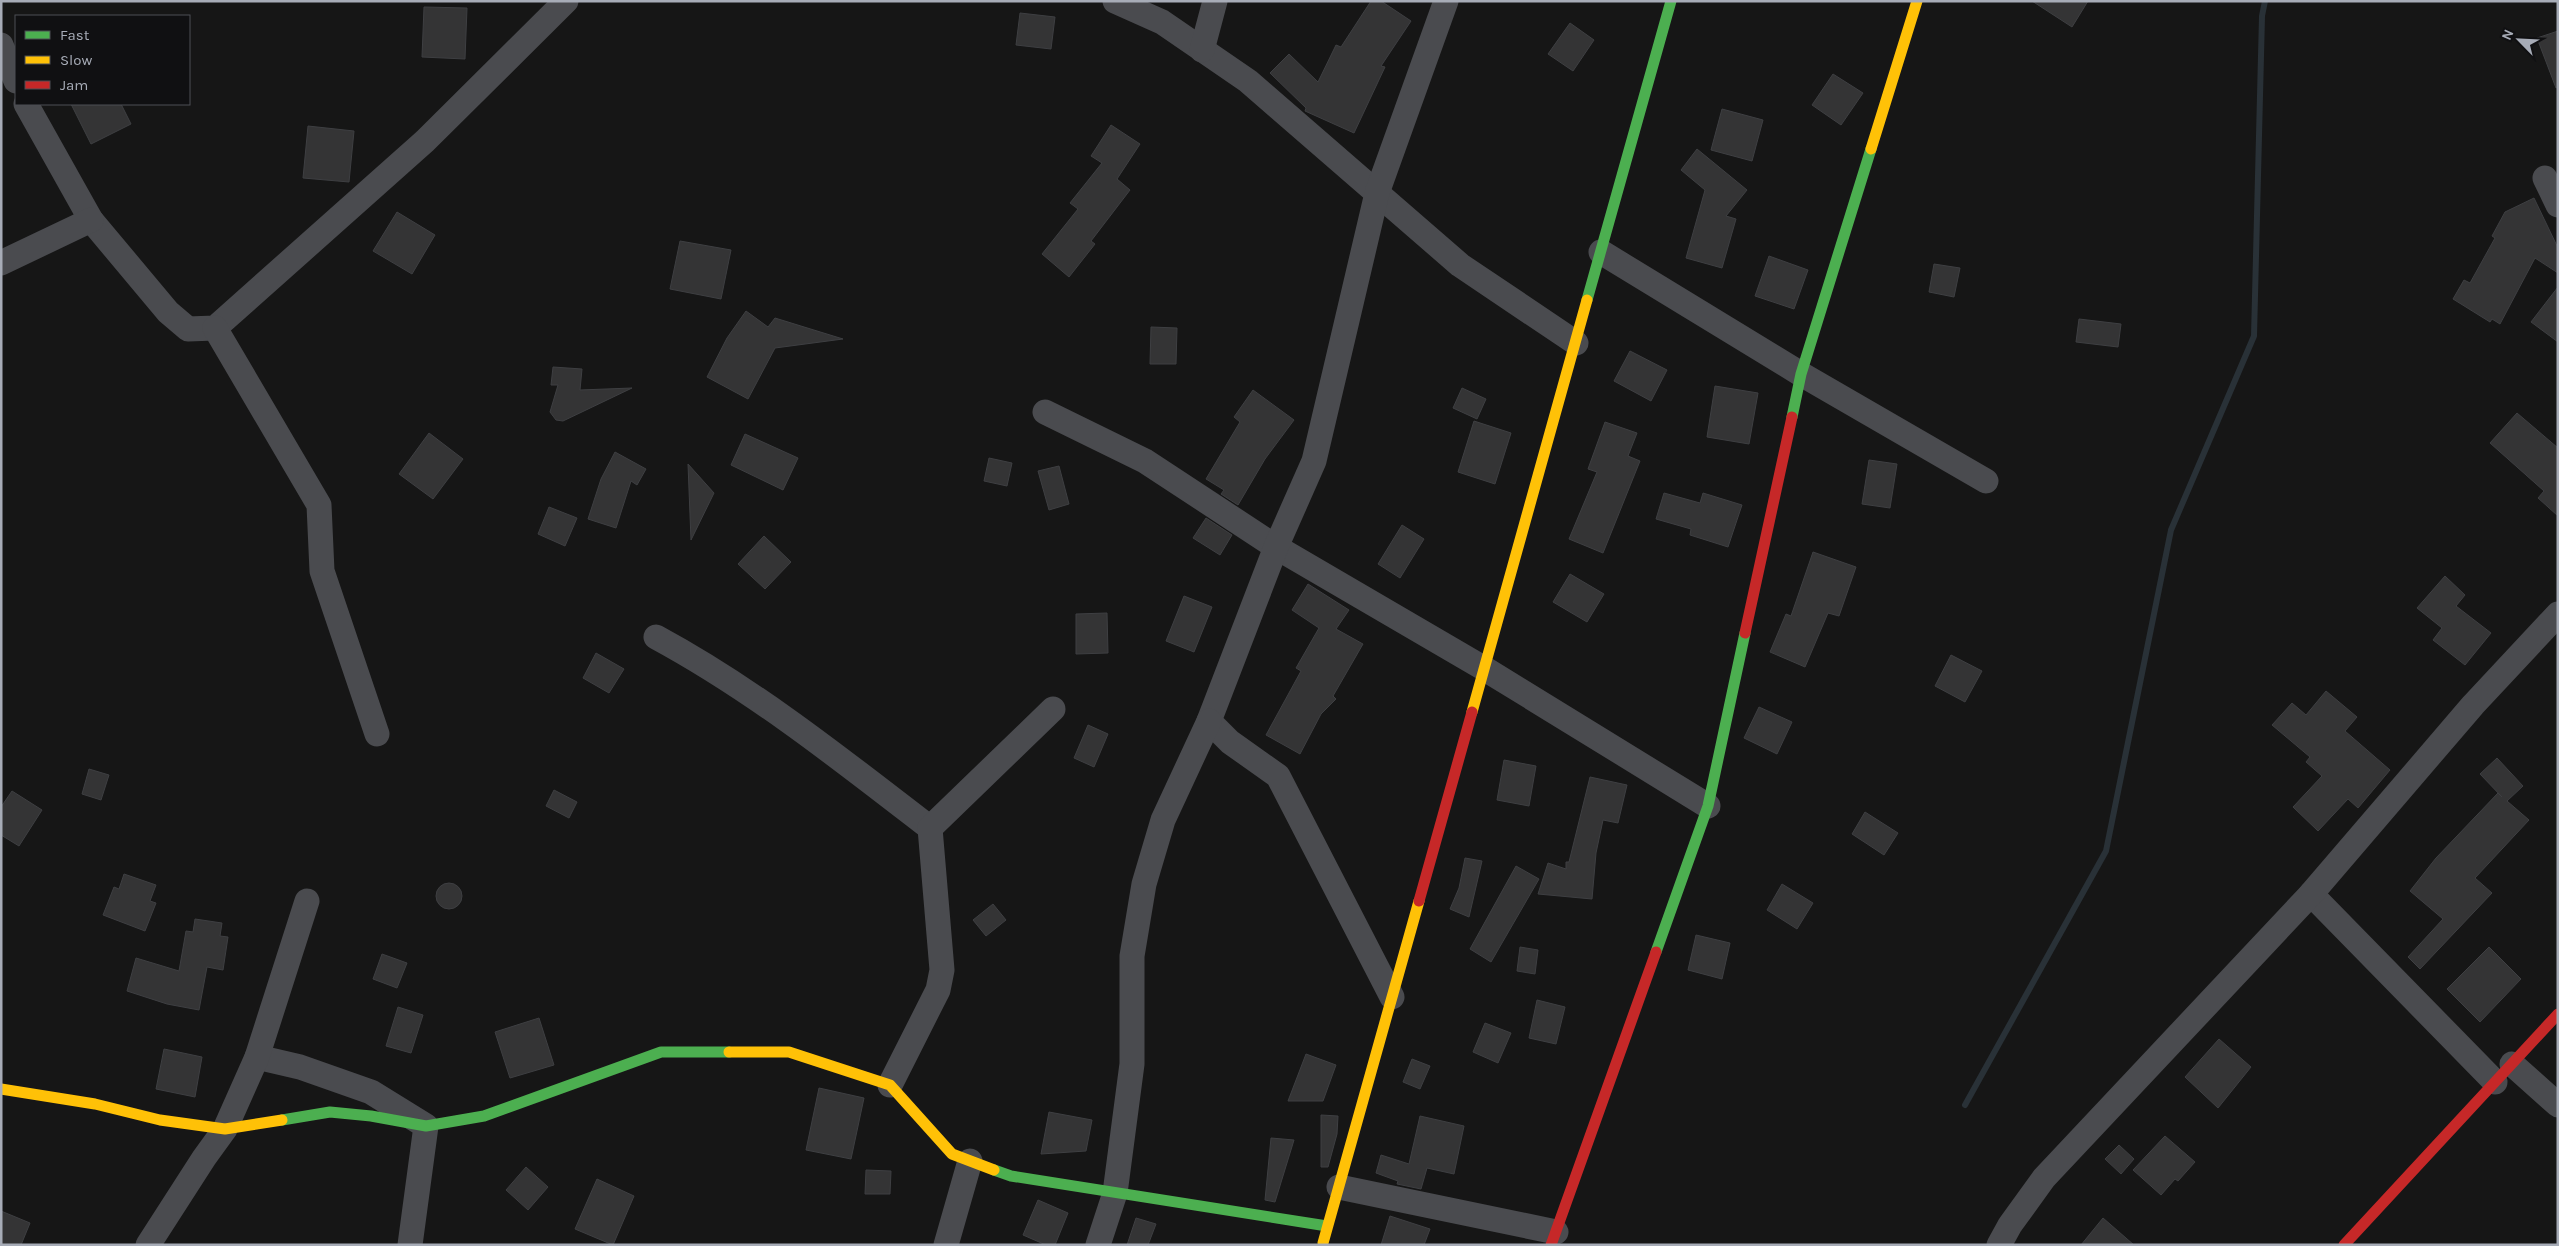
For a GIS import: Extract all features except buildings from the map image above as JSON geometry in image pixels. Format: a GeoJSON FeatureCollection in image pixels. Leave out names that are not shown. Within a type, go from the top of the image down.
{"type":"FeatureCollection","features":[{"type":"Feature","properties":{"kind":"main road"},"geometry":{"type":"LineString","coordinates":[[1322,1245],[1671,1]]}},
{"type":"Feature","properties":{"kind":"main road"},"geometry":{"type":"LineString","coordinates":[[1554,1238],[1708,806],[1801,374],[1917,1]]}},
{"type":"Feature","properties":{"kind":"main road"},"geometry":{"type":"LineString","coordinates":[[2344,1245],[2558,1014]]}},
{"type":"Feature","properties":{"kind":"main road"},"geometry":{"type":"LineString","coordinates":[[1,1089],[95,1104],[160,1120],[225,1129],[330,1112],[371,1116],[426,1126],[484,1116],[661,1052],[789,1052],[890,1085],[952,1154],[1011,1176],[1328,1226]]}},
{"type":"Feature","properties":{"kind":"street"},"geometry":{"type":"LineString","coordinates":[[27,105],[91,220],[174,317],[188,329],[215,328],[425,141],[566,1]]}},
{"type":"Feature","properties":{"kind":"street"},"geometry":{"type":"LineString","coordinates":[[1115,1],[1162,22],[1248,82],[1460,265],[1576,343]]}},
{"type":"Feature","properties":{"kind":"street"},"geometry":{"type":"LineString","coordinates":[[1202,50],[1216,1]]}},
{"type":"Feature","properties":{"kind":"street"},"geometry":{"type":"LineString","coordinates":[[1098,1245],[1115,1193],[1132,1064],[1132,956],[1144,884],[1163,820],[1209,721],[1276,547],[1314,461],[1377,194],[1446,1]]}},
{"type":"Feature","properties":{"kind":"street"},"geometry":{"type":"LineString","coordinates":[[1,45],[15,79]]}},
{"type":"Feature","properties":{"kind":"street"},"geometry":{"type":"LineString","coordinates":[[2545,178],[2558,205]]}},
{"type":"Feature","properties":{"kind":"street"},"geometry":{"type":"LineString","coordinates":[[1,263],[91,220]]}},
{"type":"Feature","properties":{"kind":"street"},"geometry":{"type":"LineString","coordinates":[[1602,252],[1801,374],[1986,481]]}},
{"type":"Feature","properties":{"kind":"street"},"geometry":{"type":"LineString","coordinates":[[215,328],[318,505],[322,571],[377,734]]}},
{"type":"Feature","properties":{"kind":"street"},"geometry":{"type":"LineString","coordinates":[[1046,412],[1145,461],[1276,547],[1485,669],[1708,806]]}},
{"type":"Feature","properties":{"kind":"street"},"geometry":{"type":"LineString","coordinates":[[1999,1245],[2010,1225],[2044,1178],[2311,894],[2473,705],[2558,614]]}},
{"type":"Feature","properties":{"kind":"street"},"geometry":{"type":"LineString","coordinates":[[656,637],[698,660],[830,751],[930,828],[942,970],[938,990],[890,1085]]}},
{"type":"Feature","properties":{"kind":"street"},"geometry":{"type":"LineString","coordinates":[[930,828],[1053,709]]}},
{"type":"Feature","properties":{"kind":"street"},"geometry":{"type":"LineString","coordinates":[[1209,721],[1230,742],[1278,776],[1392,996]]}},
{"type":"Feature","properties":{"kind":"street"},"geometry":{"type":"LineString","coordinates":[[2311,894],[2495,1082]]}},
{"type":"Feature","properties":{"kind":"street"},"geometry":{"type":"LineString","coordinates":[[148,1245],[225,1129],[257,1057],[307,901]]}},
{"type":"Feature","properties":{"kind":"street"},"geometry":{"type":"LineString","coordinates":[[257,1057],[300,1067],[371,1092],[426,1126],[410,1245]]}},
{"type":"Feature","properties":{"kind":"street"},"geometry":{"type":"LineString","coordinates":[[2512,1064],[2558,1105]]}},
{"type":"Feature","properties":{"kind":"street"},"geometry":{"type":"LineString","coordinates":[[946,1245],[970,1161]]}},
{"type":"Feature","properties":{"kind":"street"},"geometry":{"type":"LineString","coordinates":[[1338,1187],[1554,1238]]}},
{"type":"Feature","properties":{"kind":"waterway"},"geometry":{"type":"LineString","coordinates":[[1965,1105],[2106,851],[2171,530],[2254,336],[2262,16],[2265,1]]}},
{"type":"Feature","properties":{"kind":"traffic: fast"},"geometry":{"type":"LineString","coordinates":[[1587,300],[1671,1]]}},
{"type":"Feature","properties":{"kind":"traffic: fast"},"geometry":{"type":"LineString","coordinates":[[1792,417],[1801,374],[1871,149]]}},
{"type":"Feature","properties":{"kind":"traffic: fast"},"geometry":{"type":"LineString","coordinates":[[1656,952],[1708,806],[1745,633]]}},
{"type":"Feature","properties":{"kind":"traffic: fast"},"geometry":{"type":"LineString","coordinates":[[282,1120],[330,1112],[371,1116],[426,1126],[484,1116],[661,1052],[729,1052]]}},
{"type":"Feature","properties":{"kind":"traffic: fast"},"geometry":{"type":"LineString","coordinates":[[994,1170],[1011,1176],[1327,1226]]}},
{"type":"Feature","properties":{"kind":"traffic: slow"},"geometry":{"type":"LineString","coordinates":[[1871,149],[1917,1]]}},
{"type":"Feature","properties":{"kind":"traffic: slow"},"geometry":{"type":"LineString","coordinates":[[1472,712],[1587,300]]}},
{"type":"Feature","properties":{"kind":"traffic: slow"},"geometry":{"type":"LineString","coordinates":[[1323,1243],[1419,901]]}},
{"type":"Feature","properties":{"kind":"traffic: slow"},"geometry":{"type":"LineString","coordinates":[[729,1052],[789,1052],[890,1085],[952,1154],[994,1170]]}},
{"type":"Feature","properties":{"kind":"traffic: slow"},"geometry":{"type":"LineString","coordinates":[[1,1089],[95,1104],[160,1120],[225,1129],[282,1120]]}},
{"type":"Feature","properties":{"kind":"traffic: jam"},"geometry":{"type":"LineString","coordinates":[[1745,633],[1792,417]]}},
{"type":"Feature","properties":{"kind":"traffic: jam"},"geometry":{"type":"LineString","coordinates":[[1419,901],[1472,712]]}},
{"type":"Feature","properties":{"kind":"traffic: jam"},"geometry":{"type":"LineString","coordinates":[[1551,1245],[1656,952]]}},
{"type":"Feature","properties":{"kind":"traffic: jam"},"geometry":{"type":"LineString","coordinates":[[2344,1245],[2558,1014]]}}]}
